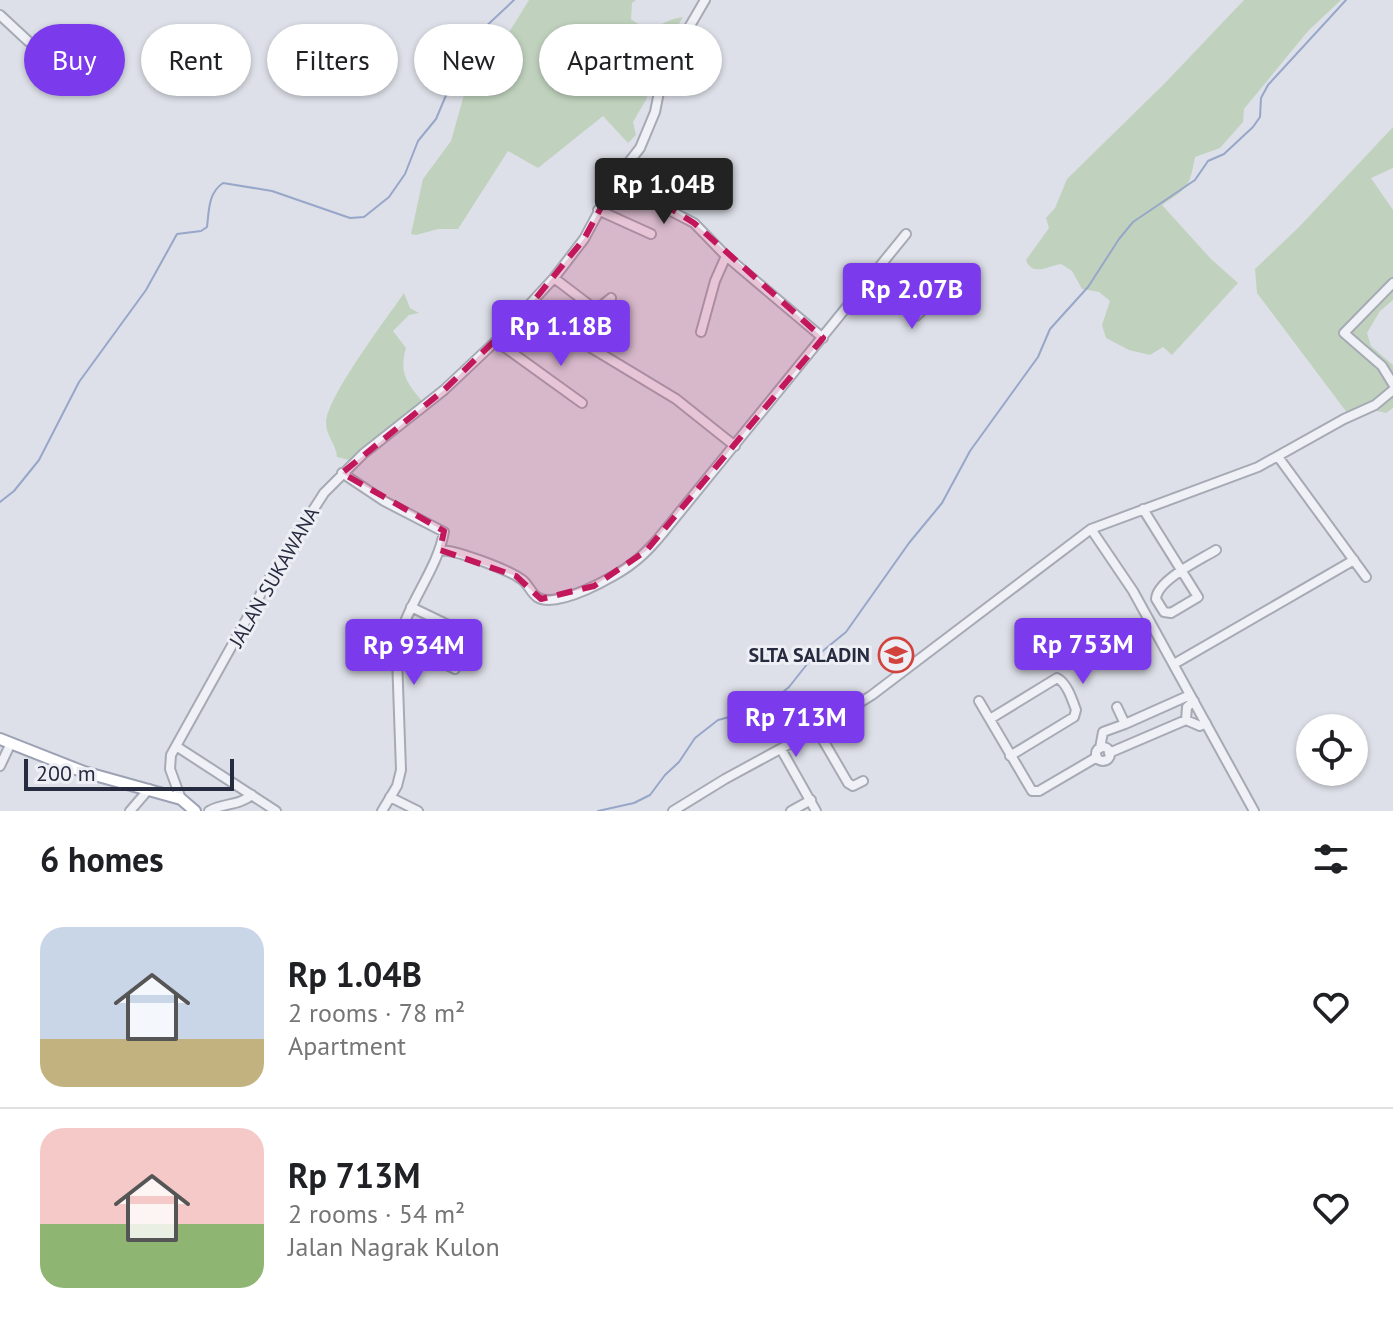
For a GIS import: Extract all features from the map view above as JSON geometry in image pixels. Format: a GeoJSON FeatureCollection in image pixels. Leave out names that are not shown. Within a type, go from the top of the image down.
{"type":"FeatureCollection","features":[{"type":"Feature","properties":{"kind":"main road"},"geometry":{"type":"LineString","coordinates":[[5,742],[84,772],[181,799],[195,811]]}},
{"type":"Feature","properties":{"kind":"street","name":"JALAN SUKAWANA"},"geometry":{"type":"LineString","coordinates":[[181,799],[169,766],[176,746],[269,579],[313,508],[342,473],[444,390],[496,341],[554,278],[584,239],[618,176],[644,139],[655,112],[663,72],[705,0]]}},
{"type":"Feature","properties":{"kind":"street"},"geometry":{"type":"LineString","coordinates":[[0,15],[24,37]]}},
{"type":"Feature","properties":{"kind":"street"},"geometry":{"type":"LineString","coordinates":[[618,176],[663,207],[694,223],[726,256],[823,338]]}},
{"type":"Feature","properties":{"kind":"street"},"geometry":{"type":"LineString","coordinates":[[598,210],[651,234]]}},
{"type":"Feature","properties":{"kind":"street"},"geometry":{"type":"LineString","coordinates":[[440,550],[457,552],[516,576],[541,599],[551,600],[594,586],[635,562],[735,446],[906,234]]}},
{"type":"Feature","properties":{"kind":"street"},"geometry":{"type":"LineString","coordinates":[[701,332],[718,272],[726,256]]}},
{"type":"Feature","properties":{"kind":"street"},"geometry":{"type":"LineString","coordinates":[[871,276],[916,316],[929,304],[923,296],[934,278]]}},
{"type":"Feature","properties":{"kind":"street"},"geometry":{"type":"LineString","coordinates":[[554,278],[596,310],[611,298]]}},
{"type":"Feature","properties":{"kind":"street"},"geometry":{"type":"LineString","coordinates":[[673,811],[860,703],[1091,529],[1233,478],[1279,458],[1344,419],[1377,404],[1393,387],[1382,366],[1344,333],[1393,283]]}},
{"type":"Feature","properties":{"kind":"street"},"geometry":{"type":"LineString","coordinates":[[527,309],[682,402],[735,446]]}},
{"type":"Feature","properties":{"kind":"street"},"geometry":{"type":"LineString","coordinates":[[496,341],[582,403]]}},
{"type":"Feature","properties":{"kind":"street"},"geometry":{"type":"LineString","coordinates":[[1279,458],[1366,577]]}},
{"type":"Feature","properties":{"kind":"street"},"geometry":{"type":"LineString","coordinates":[[342,473],[384,501],[443,531],[440,550],[411,607],[399,639],[401,770],[382,811]]}},
{"type":"Feature","properties":{"kind":"street"},"geometry":{"type":"LineString","coordinates":[[1143,509],[1183,571],[1198,598],[1171,613],[1165,612],[1156,602],[1156,594],[1164,583],[1183,571],[1216,550]]}},
{"type":"Feature","properties":{"kind":"street"},"geometry":{"type":"LineString","coordinates":[[1091,529],[1133,591],[1254,811]]}},
{"type":"Feature","properties":{"kind":"street"},"geometry":{"type":"LineString","coordinates":[[1174,664],[1354,560]]}},
{"type":"Feature","properties":{"kind":"street"},"geometry":{"type":"LineString","coordinates":[[411,607],[471,636]]}},
{"type":"Feature","properties":{"kind":"street"},"geometry":{"type":"LineString","coordinates":[[397,653],[421,659],[424,654],[455,669]]}},
{"type":"Feature","properties":{"kind":"street"},"geometry":{"type":"LineString","coordinates":[[990,719],[1057,678],[1062,680],[1076,710],[1074,717],[1010,756]]}},
{"type":"Feature","properties":{"kind":"street"},"geometry":{"type":"LineString","coordinates":[[1186,720],[1187,707],[1192,698]]}},
{"type":"Feature","properties":{"kind":"street"},"geometry":{"type":"LineString","coordinates":[[979,701],[1030,789],[1035,792],[1098,753],[1103,732],[1192,698]]}},
{"type":"Feature","properties":{"kind":"street"},"geometry":{"type":"LineString","coordinates":[[1117,707],[1125,724]]}},
{"type":"Feature","properties":{"kind":"street"},"geometry":{"type":"LineString","coordinates":[[1186,720],[1191,724],[1206,723]]}},
{"type":"Feature","properties":{"kind":"street"},"geometry":{"type":"LineString","coordinates":[[1098,753],[1106,760],[1109,753],[1186,720]]}},
{"type":"Feature","properties":{"kind":"street"},"geometry":{"type":"LineString","coordinates":[[816,728],[848,783],[853,786],[863,781]]}},
{"type":"Feature","properties":{"kind":"street"},"geometry":{"type":"LineString","coordinates":[[0,766],[5,742]]}},
{"type":"Feature","properties":{"kind":"street"},"geometry":{"type":"LineString","coordinates":[[176,746],[276,811]]}},
{"type":"Feature","properties":{"kind":"street"},"geometry":{"type":"LineString","coordinates":[[781,749],[816,811]]}},
{"type":"Feature","properties":{"kind":"street"},"geometry":{"type":"LineString","coordinates":[[130,811],[149,789]]}},
{"type":"Feature","properties":{"kind":"street"},"geometry":{"type":"LineString","coordinates":[[209,811],[240,804],[252,795]]}},
{"type":"Feature","properties":{"kind":"street"},"geometry":{"type":"LineString","coordinates":[[390,797],[418,811]]}},
{"type":"Feature","properties":{"kind":"street"},"geometry":{"type":"LineString","coordinates":[[791,811],[811,800]]}},
{"type":"Feature","properties":{"kind":"highlighted area"},"geometry":{"type":"Polygon","coordinates":[[[618,176],[694,223],[823,338],[646,551],[594,586],[541,599],[516,576],[440,550],[444,531],[342,473],[444,390],[527,309],[584,239],[618,176]]]}},
{"type":"Feature","properties":{"kind":"green space"},"geometry":{"type":"Polygon","coordinates":[[[529,0],[636,0],[632,3],[631,19],[639,24],[539,24],[539,96],[647,96],[633,122],[636,135],[628,143],[603,116],[538,168],[508,151],[458,229],[411,234],[423,179],[451,141],[464,96],[523,96],[523,24],[514,24],[529,0]]]}},
{"type":"Feature","properties":{"kind":"green space"},"geometry":{"type":"Polygon","coordinates":[[[1244,0],[1341,0],[1308,31],[1244,109],[1243,122],[1220,148],[1195,157],[1186,186],[1162,205],[1211,259],[1238,283],[1172,355],[1163,347],[1150,355],[1129,350],[1106,338],[1102,325],[1110,301],[1099,292],[1082,289],[1072,271],[1061,264],[1036,269],[1026,260],[1049,228],[1046,218],[1055,208],[1067,179],[1244,0]]]}},
{"type":"Feature","properties":{"kind":"green space"},"geometry":{"type":"Polygon","coordinates":[[[683,17],[679,24],[662,24],[675,19],[683,17]]]}},
{"type":"Feature","properties":{"kind":"green space"},"geometry":{"type":"Polygon","coordinates":[[[1393,127],[1393,168],[1371,178],[1393,210],[1393,300],[1380,311],[1367,333],[1371,346],[1393,365],[1393,408],[1386,413],[1365,408],[1348,414],[1257,293],[1255,269],[1393,127]]]}},
{"type":"Feature","properties":{"kind":"green space"},"geometry":{"type":"Polygon","coordinates":[[[404,293],[410,308],[419,313],[409,315],[393,331],[406,348],[403,364],[405,376],[422,401],[349,460],[337,457],[326,427],[329,410],[347,376],[404,293]]]}},
{"type":"Feature","properties":{"kind":"waterway"},"geometry":{"type":"LineString","coordinates":[[0,502],[14,491],[39,460],[79,382],[146,290],[177,234],[201,231],[207,227],[210,203],[218,187],[223,183],[272,191],[350,218],[364,217],[389,197],[405,174],[418,141],[436,119],[458,67],[481,31],[514,0]]}},
{"type":"Feature","properties":{"kind":"waterway"},"geometry":{"type":"LineString","coordinates":[[598,811],[634,803],[650,795],[695,738],[718,720],[764,708],[789,687],[808,663],[846,632],[909,543],[942,503],[970,451],[1038,357],[1050,329],[1088,287],[1119,239],[1133,222],[1195,180],[1208,161],[1224,154],[1253,127],[1260,117],[1261,98],[1268,85],[1346,0]]}},
{"type":"Feature","properties":{"kind":"place","name":"SLTA SALADIN"},"geometry":{"type":"Point","coordinates":[896,655]}}]}
